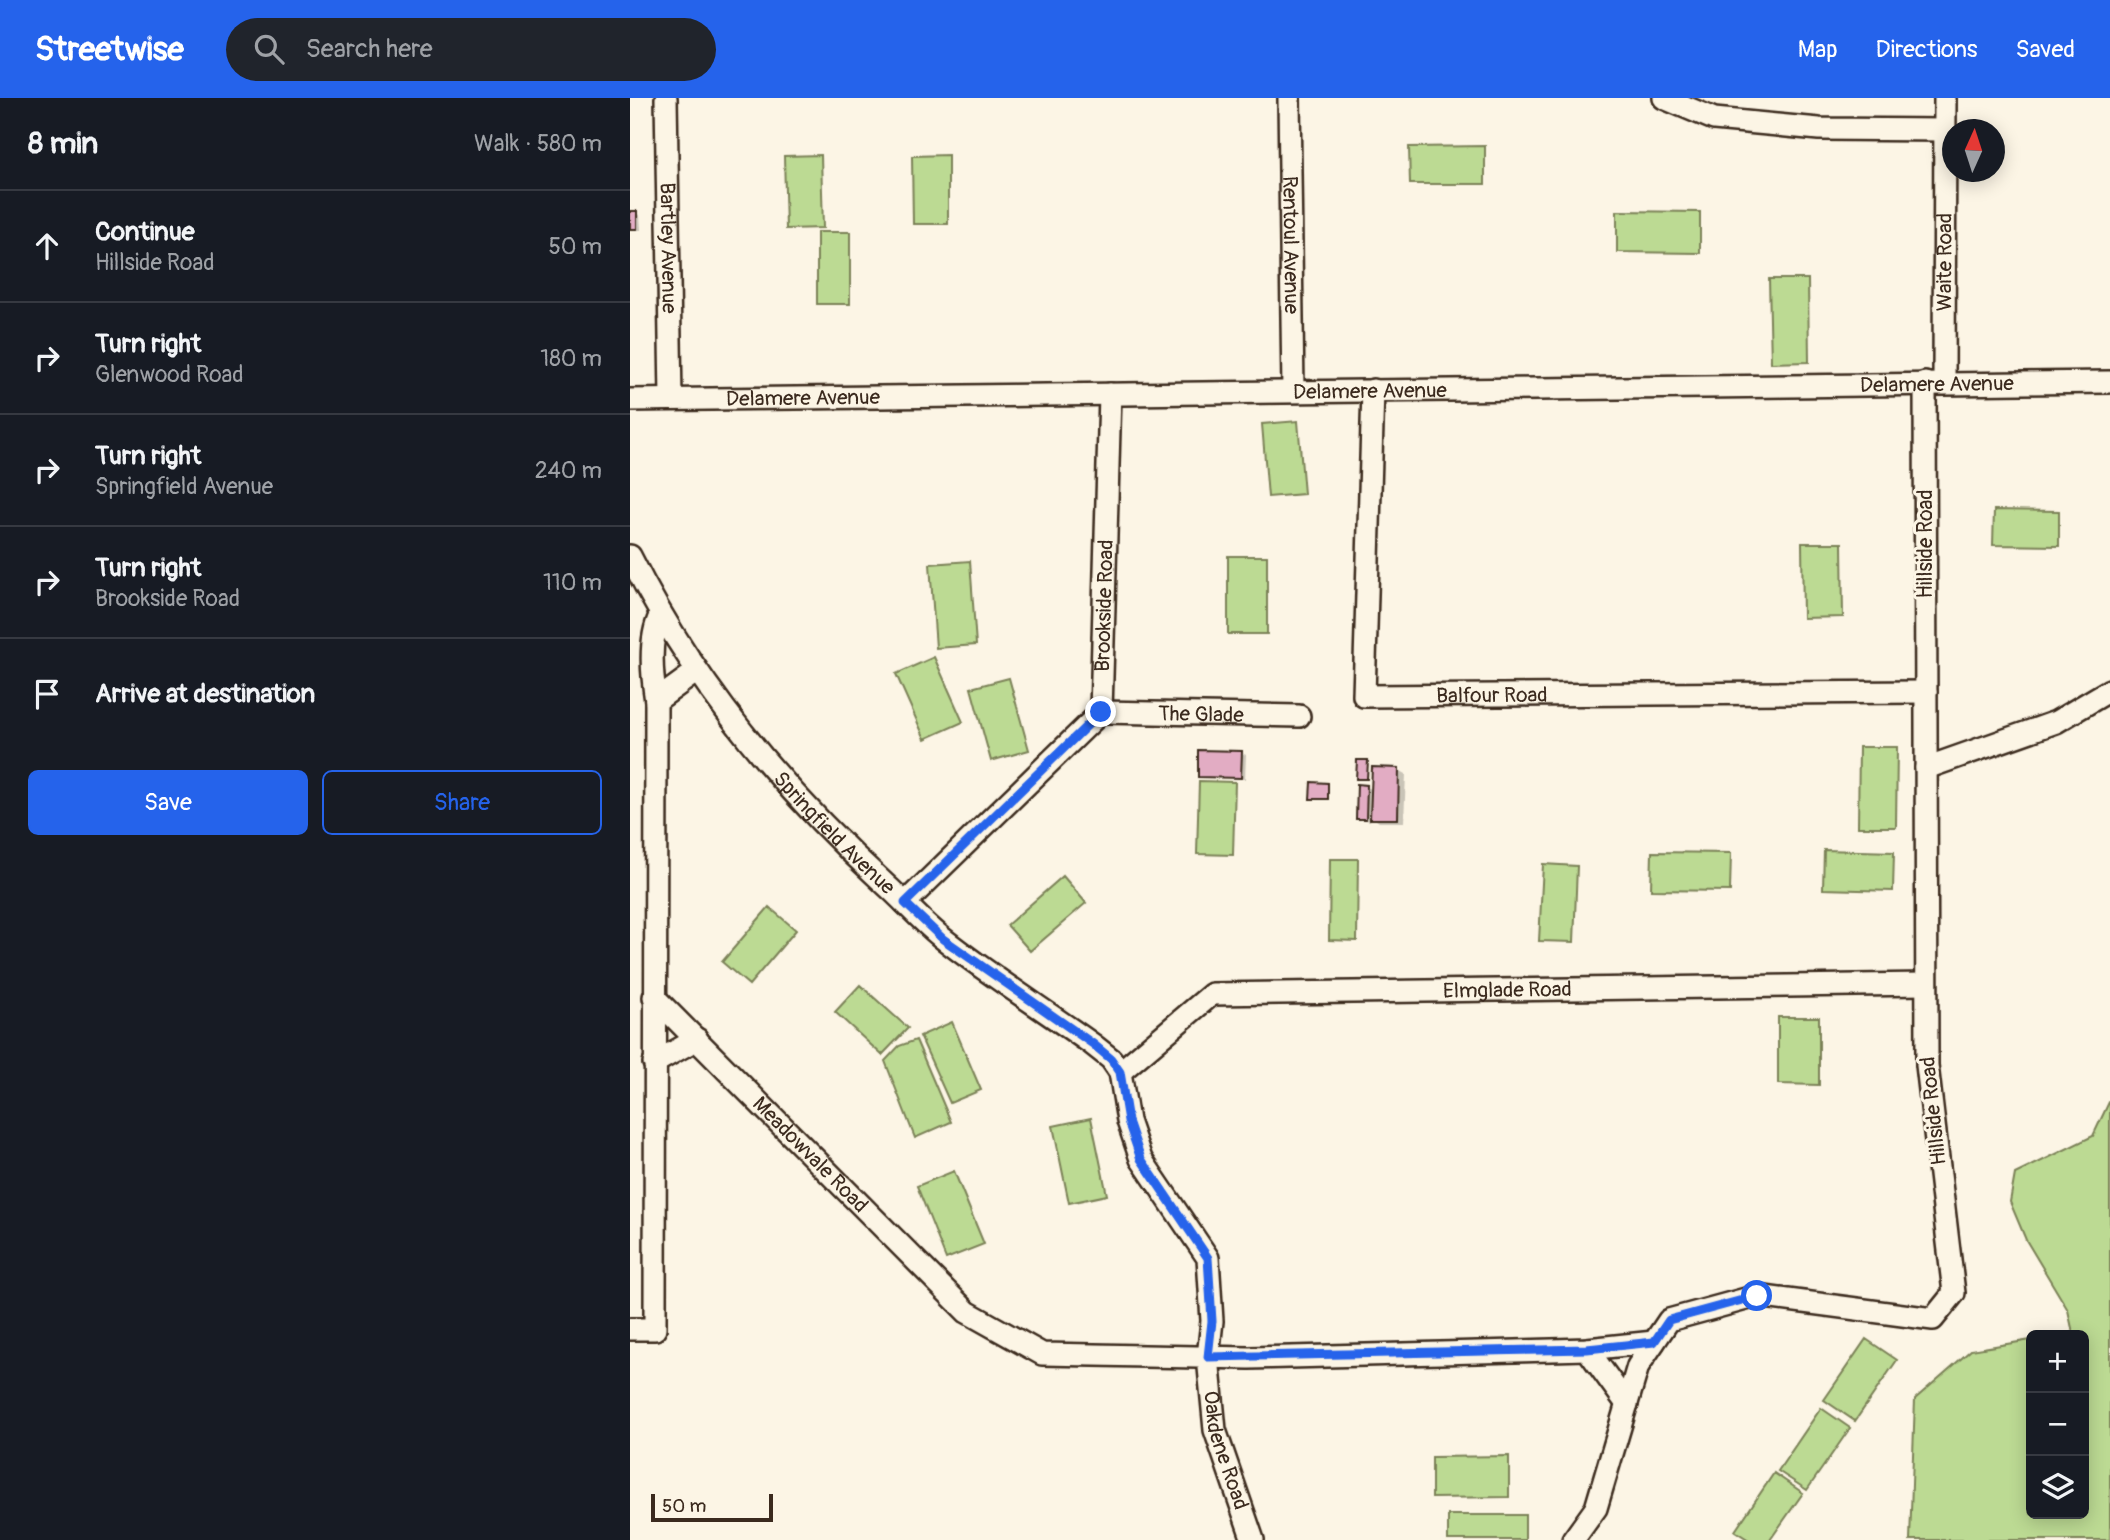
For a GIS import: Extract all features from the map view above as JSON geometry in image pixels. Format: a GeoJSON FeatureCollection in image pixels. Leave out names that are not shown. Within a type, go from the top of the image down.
{"type":"FeatureCollection","features":[{"type":"Feature","properties":{"kind":"street","name":"Bartley Avenue"},"geometry":{"type":"LineString","coordinates":[[667,98],[671,399]]}},
{"type":"Feature","properties":{"kind":"street","name":"Rentoul Avenue"},"geometry":{"type":"LineString","coordinates":[[1289,98],[1293,391]]}},
{"type":"Feature","properties":{"kind":"street"},"geometry":{"type":"LineString","coordinates":[[1664,98],[1714,119],[1819,129],[1942,130]]}},
{"type":"Feature","properties":{"kind":"street","name":"Waite Road"},"geometry":{"type":"LineString","coordinates":[[1945,98],[1945,119]]}},
{"type":"Feature","properties":{"kind":"street","name":"Waite Road"},"geometry":{"type":"LineString","coordinates":[[1934,383],[1943,182]]}},
{"type":"Feature","properties":{"kind":"street","name":"Delamere Avenue"},"geometry":{"type":"LineString","coordinates":[[630,400],[2110,382]]}},
{"type":"Feature","properties":{"kind":"street","name":"Hillside Road"},"geometry":{"type":"LineString","coordinates":[[1573,1540],[1596,1508],[1638,1366],[1669,1320],[1757,1296],[1933,1319],[1954,1293],[1927,1066],[1925,984],[1926,692],[1934,383]]}},
{"type":"Feature","properties":{"kind":"street","name":"Balfour Road"},"geometry":{"type":"LineString","coordinates":[[1373,390],[1364,696],[1926,692]]}},
{"type":"Feature","properties":{"kind":"street","name":"Brookside Road"},"geometry":{"type":"LineString","coordinates":[[1101,712],[1110,394]]}},
{"type":"Feature","properties":{"kind":"street","name":"Springfield Avenue"},"geometry":{"type":"LineString","coordinates":[[630,556],[660,616],[731,721],[779,779],[836,839],[943,939],[1093,1044],[1111,1059],[1120,1072]]}},
{"type":"Feature","properties":{"kind":"street"},"geometry":{"type":"LineString","coordinates":[[630,1329],[655,1329],[654,649],[660,616]]}},
{"type":"Feature","properties":{"kind":"street"},"geometry":{"type":"LineString","coordinates":[[656,701],[697,671]]}},
{"type":"Feature","properties":{"kind":"street"},"geometry":{"type":"LineString","coordinates":[[1926,768],[2056,722],[2110,690]]}},
{"type":"Feature","properties":{"kind":"street"},"geometry":{"type":"LineString","coordinates":[[905,903],[1101,712]]}},
{"type":"Feature","properties":{"kind":"street","name":"The Glade"},"geometry":{"type":"LineString","coordinates":[[1101,712],[1299,716]]}},
{"type":"Feature","properties":{"kind":"street","name":"Elmglade Road"},"geometry":{"type":"LineString","coordinates":[[1120,1072],[1212,994],[1925,984]]}},
{"type":"Feature","properties":{"kind":"street","name":"Meadowvale Road"},"geometry":{"type":"LineString","coordinates":[[654,997],[967,1312],[1042,1354],[1208,1357],[1587,1349],[1654,1342]]}},
{"type":"Feature","properties":{"kind":"street"},"geometry":{"type":"LineString","coordinates":[[654,1063],[696,1039]]}},
{"type":"Feature","properties":{"kind":"street"},"geometry":{"type":"LineString","coordinates":[[1120,1072],[1128,1121],[1141,1159],[1208,1258],[1212,1321],[1208,1357]]}},
{"type":"Feature","properties":{"kind":"street"},"geometry":{"type":"LineString","coordinates":[[1587,1349],[1627,1404]]}},
{"type":"Feature","properties":{"kind":"street","name":"Oakdene Road"},"geometry":{"type":"LineString","coordinates":[[1208,1357],[1215,1430],[1253,1540]]}},
{"type":"Feature","properties":{"kind":"green space"},"geometry":{"type":"Polygon","coordinates":[[[1485,146],[1485,184],[1410,184],[1409,147],[1485,146]]]}},
{"type":"Feature","properties":{"kind":"green space"},"geometry":{"type":"Polygon","coordinates":[[[821,155],[823,228],[786,229],[784,156],[821,155]]]}},
{"type":"Feature","properties":{"kind":"green space"},"geometry":{"type":"Polygon","coordinates":[[[948,155],[948,224],[913,224],[912,156],[948,155]]]}},
{"type":"Feature","properties":{"kind":"green space"},"geometry":{"type":"Polygon","coordinates":[[[1617,211],[1700,212],[1700,253],[1617,252],[1617,211]]]}},
{"type":"Feature","properties":{"kind":"green space"},"geometry":{"type":"Polygon","coordinates":[[[817,232],[850,232],[850,304],[817,304],[817,232]]]}},
{"type":"Feature","properties":{"kind":"green space"},"geometry":{"type":"Polygon","coordinates":[[[1769,279],[1808,279],[1809,362],[1771,363],[1769,279]]]}},
{"type":"Feature","properties":{"kind":"green space"},"geometry":{"type":"Polygon","coordinates":[[[1298,421],[1304,494],[1268,497],[1262,424],[1298,421]]]}},
{"type":"Feature","properties":{"kind":"green space"},"geometry":{"type":"Polygon","coordinates":[[[1994,510],[2059,511],[2059,546],[1993,545],[1994,510]]]}},
{"type":"Feature","properties":{"kind":"green space"},"geometry":{"type":"Polygon","coordinates":[[[1802,543],[1842,543],[1843,617],[1803,618],[1802,543]]]}},
{"type":"Feature","properties":{"kind":"green space"},"geometry":{"type":"Polygon","coordinates":[[[1228,556],[1267,556],[1267,634],[1228,634],[1228,556]]]}},
{"type":"Feature","properties":{"kind":"green space"},"geometry":{"type":"Polygon","coordinates":[[[970,561],[976,645],[936,648],[930,564],[970,561]]]}},
{"type":"Feature","properties":{"kind":"green space"},"geometry":{"type":"Polygon","coordinates":[[[934,657],[963,722],[925,739],[896,674],[934,657]]]}},
{"type":"Feature","properties":{"kind":"green space"},"geometry":{"type":"Polygon","coordinates":[[[1009,678],[1029,750],[991,761],[971,688],[1009,678]]]}},
{"type":"Feature","properties":{"kind":"green space"},"geometry":{"type":"Polygon","coordinates":[[[1859,747],[1897,747],[1896,827],[1858,827],[1859,747]]]}},
{"type":"Feature","properties":{"kind":"green space"},"geometry":{"type":"Polygon","coordinates":[[[1199,781],[1235,782],[1233,855],[1197,854],[1199,781]]]}},
{"type":"Feature","properties":{"kind":"green space"},"geometry":{"type":"Polygon","coordinates":[[[1824,850],[1894,852],[1893,891],[1823,889],[1824,850]]]}},
{"type":"Feature","properties":{"kind":"green space"},"geometry":{"type":"Polygon","coordinates":[[[1652,852],[1731,853],[1730,891],[1651,890],[1652,852]]]}},
{"type":"Feature","properties":{"kind":"green space"},"geometry":{"type":"Polygon","coordinates":[[[1330,859],[1358,859],[1357,941],[1329,940],[1330,859]]]}},
{"type":"Feature","properties":{"kind":"green space"},"geometry":{"type":"Polygon","coordinates":[[[1543,864],[1577,866],[1574,942],[1539,941],[1543,864]]]}},
{"type":"Feature","properties":{"kind":"green space"},"geometry":{"type":"Polygon","coordinates":[[[1063,876],[1086,903],[1030,951],[1007,925],[1063,876]]]}},
{"type":"Feature","properties":{"kind":"green space"},"geometry":{"type":"Polygon","coordinates":[[[769,907],[796,930],[749,985],[722,962],[769,907]]]}},
{"type":"Feature","properties":{"kind":"green space"},"geometry":{"type":"Polygon","coordinates":[[[860,985],[908,1028],[882,1055],[835,1012],[860,985]]]}},
{"type":"Feature","properties":{"kind":"green space"},"geometry":{"type":"Polygon","coordinates":[[[1778,1017],[1819,1017],[1819,1085],[1778,1084],[1778,1017]]]}},
{"type":"Feature","properties":{"kind":"green space"},"geometry":{"type":"Polygon","coordinates":[[[952,1022],[981,1090],[950,1103],[920,1036],[952,1022]]]}},
{"type":"Feature","properties":{"kind":"green space"},"geometry":{"type":"Polygon","coordinates":[[[916,1040],[951,1122],[915,1138],[885,1061],[899,1046],[916,1040]]]}},
{"type":"Feature","properties":{"kind":"green space"},"geometry":{"type":"Polygon","coordinates":[[[2110,1100],[2110,1540],[1910,1540],[1915,1399],[1971,1350],[2026,1341],[2026,1519],[2089,1519],[2089,1330],[2072,1330],[2068,1310],[2026,1240],[2010,1202],[2015,1174],[2093,1136],[2110,1100]]]}},
{"type":"Feature","properties":{"kind":"green space"},"geometry":{"type":"Polygon","coordinates":[[[1091,1118],[1107,1195],[1069,1203],[1053,1126],[1091,1118]]]}},
{"type":"Feature","properties":{"kind":"green space"},"geometry":{"type":"Polygon","coordinates":[[[954,1171],[984,1244],[946,1259],[917,1186],[954,1171]]]}},
{"type":"Feature","properties":{"kind":"green space"},"geometry":{"type":"Polygon","coordinates":[[[1866,1339],[1897,1360],[1855,1421],[1824,1400],[1866,1339]]]}},
{"type":"Feature","properties":{"kind":"green space"},"geometry":{"type":"Polygon","coordinates":[[[1821,1408],[1850,1428],[1807,1490],[1778,1471],[1821,1408]]]}},
{"type":"Feature","properties":{"kind":"green space"},"geometry":{"type":"Polygon","coordinates":[[[1509,1456],[1509,1497],[1432,1498],[1432,1457],[1509,1456]]]}},
{"type":"Feature","properties":{"kind":"green space"},"geometry":{"type":"Polygon","coordinates":[[[1774,1473],[1803,1493],[1770,1540],[1749,1540],[1735,1531],[1774,1473]]]}},
{"type":"Feature","properties":{"kind":"green space"},"geometry":{"type":"Polygon","coordinates":[[[1448,1515],[1525,1515],[1525,1540],[1448,1540],[1448,1515]]]}},
{"type":"Feature","properties":{"kind":"building"},"geometry":{"type":"Polygon","coordinates":[[[630,211],[637,211],[637,229],[630,229],[630,211]]]}},
{"type":"Feature","properties":{"kind":"building"},"geometry":{"type":"Polygon","coordinates":[[[1198,750],[1242,751],[1241,778],[1198,777],[1198,750]]]}},
{"type":"Feature","properties":{"kind":"building"},"geometry":{"type":"Polygon","coordinates":[[[1357,760],[1368,760],[1367,779],[1356,779],[1357,760]]]}},
{"type":"Feature","properties":{"kind":"building"},"geometry":{"type":"Polygon","coordinates":[[[1372,767],[1399,768],[1398,819],[1370,819],[1372,767]]]}},
{"type":"Feature","properties":{"kind":"building"},"geometry":{"type":"Polygon","coordinates":[[[1311,782],[1328,783],[1328,799],[1310,799],[1311,782]]]}},
{"type":"Feature","properties":{"kind":"building"},"geometry":{"type":"Polygon","coordinates":[[[1357,784],[1367,785],[1366,819],[1356,819],[1357,784]]]}},
{"type":"Feature","properties":{"kind":"route"},"geometry":{"type":"LineString","coordinates":[[1101,712],[905,903],[943,939],[1093,1044],[1111,1059],[1120,1072],[1128,1121],[1141,1159],[1208,1258],[1212,1321],[1208,1357],[1249,1359],[1587,1349],[1654,1342],[1669,1320],[1757,1296]]}}]}
